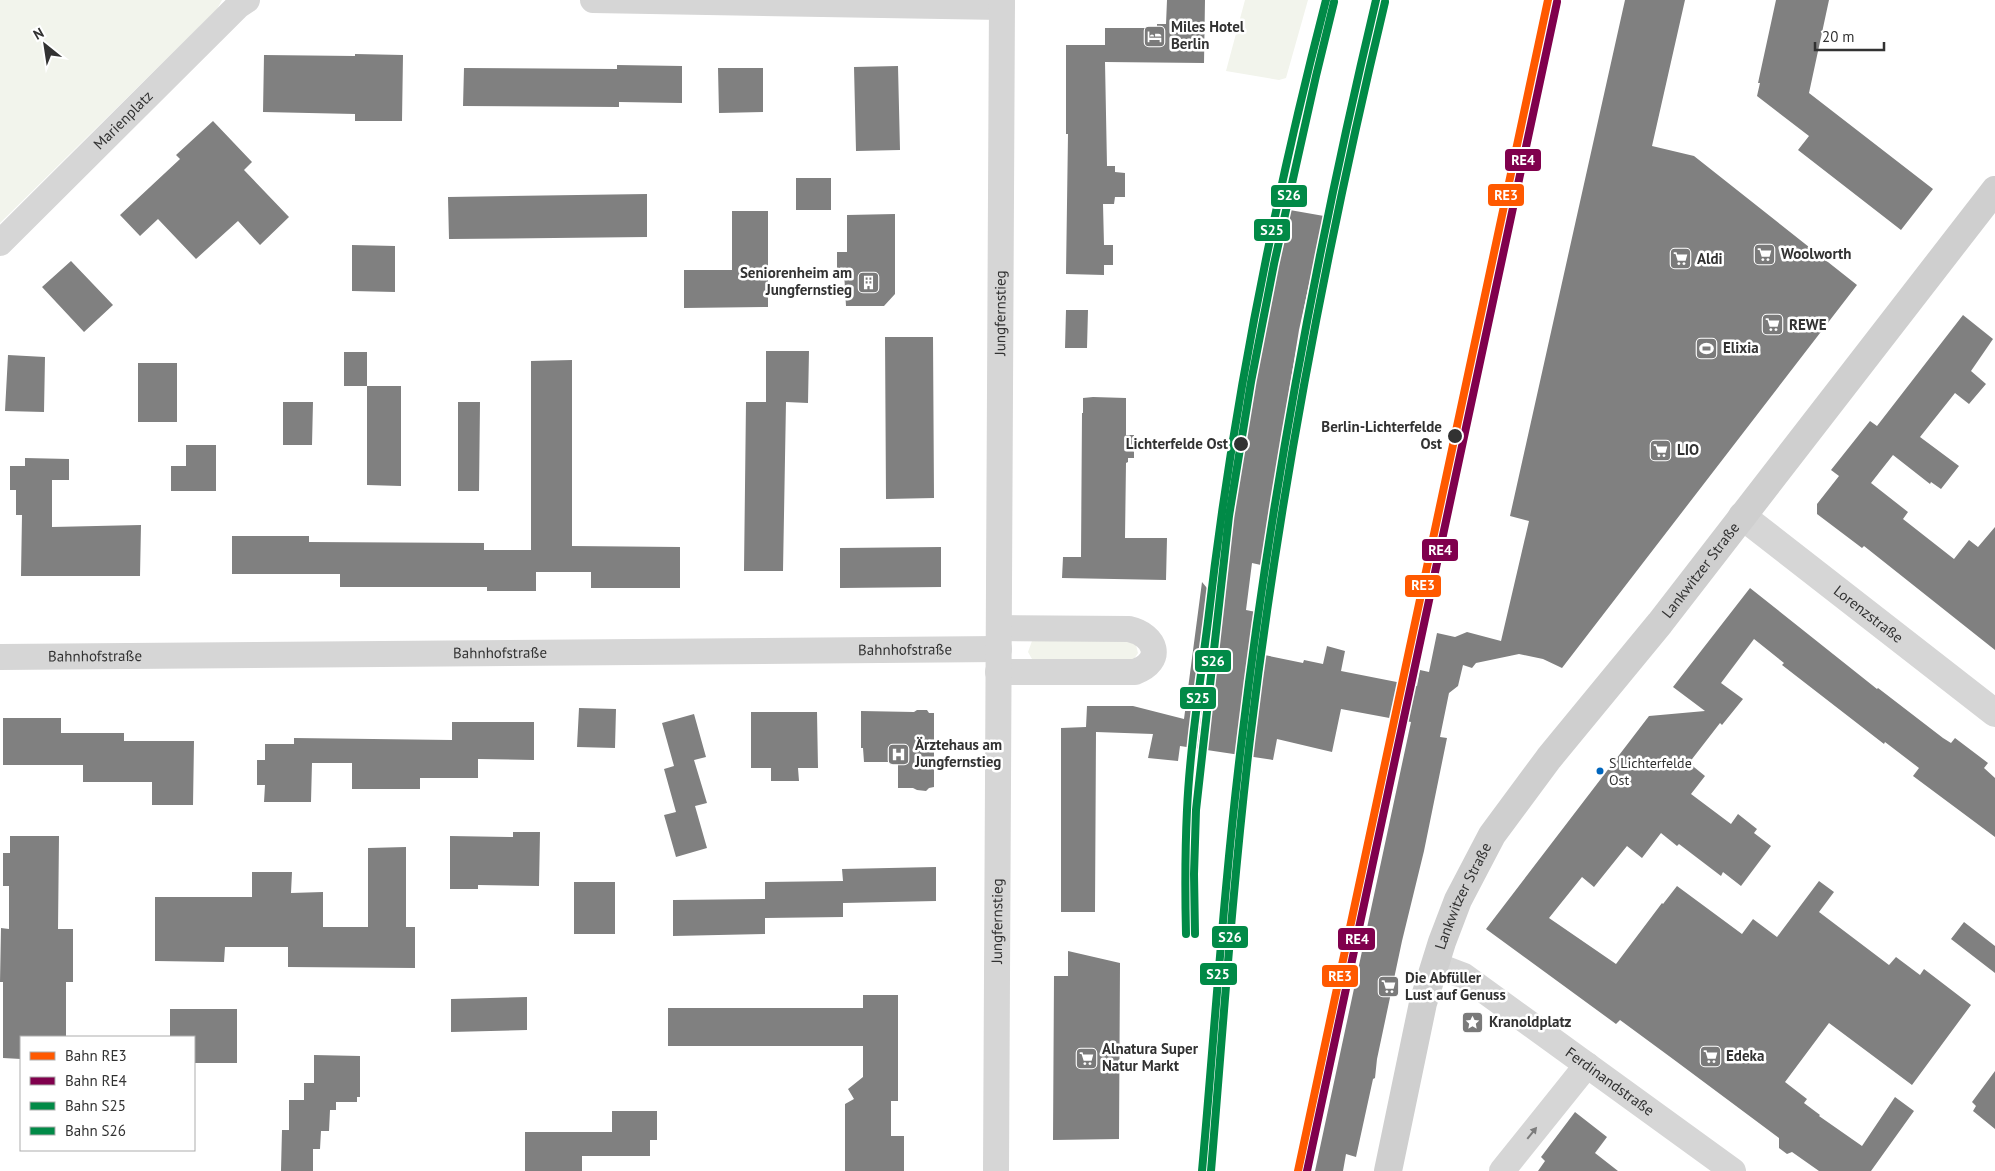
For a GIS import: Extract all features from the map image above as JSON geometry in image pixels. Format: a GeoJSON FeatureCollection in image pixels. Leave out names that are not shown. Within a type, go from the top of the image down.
{"type":"FeatureCollection","features":[{"type":"Feature","properties":{"kind":"main road","name":"Lankwitzer Straße"},"geometry":{"type":"LineString","coordinates":[[1435,965],[1447,926],[1458,900],[1492,835],[1549,758],[1660,623],[1995,190]]}},
{"type":"Feature","properties":{"kind":"main road"},"geometry":{"type":"LineString","coordinates":[[1388,1171],[1423,1003],[1435,965]]}},
{"type":"Feature","properties":{"kind":"street","name":"Marienplatz"},"geometry":{"type":"LineString","coordinates":[[0,243],[238,6],[247,0]]}},
{"type":"Feature","properties":{"kind":"street"},"geometry":{"type":"LineString","coordinates":[[593,0],[1002,3]]}},
{"type":"Feature","properties":{"kind":"street","name":"Jungfernstieg"},"geometry":{"type":"LineString","coordinates":[[996,1171],[1002,3]]}},
{"type":"Feature","properties":{"kind":"street","name":"Lorenzstraße"},"geometry":{"type":"LineString","coordinates":[[1742,516],[1995,712]]}},
{"type":"Feature","properties":{"kind":"street"},"geometry":{"type":"LineString","coordinates":[[1129,629],[1140,631],[1149,638],[1154,646],[1154,656],[1150,664],[1135,672],[999,649],[1129,629]]}},
{"type":"Feature","properties":{"kind":"street","name":"Bahnhofstraße"},"geometry":{"type":"LineString","coordinates":[[0,657],[999,649]]}},
{"type":"Feature","properties":{"kind":"street","name":"Ferdinandstraße"},"geometry":{"type":"LineString","coordinates":[[1435,965],[1464,976],[1734,1171]]}},
{"type":"Feature","properties":{"kind":"street"},"geometry":{"type":"LineString","coordinates":[[1502,1171],[1587,1065]]}},
{"type":"Feature","properties":{"kind":"shaded area"},"geometry":{"type":"Polygon","coordinates":[[[0,0],[222,0],[217,9],[0,223],[0,0]]]}},
{"type":"Feature","properties":{"kind":"shaded area"},"geometry":{"type":"Polygon","coordinates":[[[1245,0],[1308,0],[1286,78],[1279,80],[1226,71],[1245,0]]]}},
{"type":"Feature","properties":{"kind":"shaded area"},"geometry":{"type":"Polygon","coordinates":[[[1125,639],[1136,645],[1138,653],[1134,659],[1032,659],[1028,652],[1032,641],[1125,639]]]}},
{"type":"Feature","properties":{"kind":"building"},"geometry":{"type":"Polygon","coordinates":[[[1167,0],[1205,0],[1204,63],[1105,62],[1107,166],[1115,166],[1115,172],[1125,173],[1125,197],[1115,197],[1114,204],[1103,204],[1104,245],[1113,245],[1113,265],[1104,265],[1104,275],[1066,274],[1068,134],[1066,134],[1066,45],[1105,45],[1105,28],[1157,28],[1157,24],[1166,24],[1167,0]]]}},
{"type":"Feature","properties":{"kind":"building"},"geometry":{"type":"Polygon","coordinates":[[[1625,0],[1685,0],[1652,146],[1694,156],[1857,285],[1562,668],[1543,659],[1519,654],[1476,663],[1472,668],[1463,665],[1458,686],[1449,693],[1440,737],[1447,738],[1424,851],[1402,941],[1377,1059],[1375,1078],[1373,1079],[1356,1157],[1346,1154],[1343,1171],[1315,1171],[1411,722],[1341,709],[1332,752],[1277,739],[1273,760],[1180,746],[1178,761],[1148,758],[1153,734],[1096,732],[1095,912],[1061,912],[1061,728],[1086,727],[1087,706],[1133,706],[1184,719],[1202,582],[1216,599],[1258,325],[1284,209],[1324,216],[1299,330],[1261,565],[1252,563],[1246,610],[1256,612],[1250,652],[1303,663],[1304,660],[1323,664],[1327,646],[1345,651],[1341,671],[1417,686],[1420,670],[1429,672],[1437,633],[1455,637],[1467,632],[1501,641],[1529,521],[1510,516],[1625,0]]]}},
{"type":"Feature","properties":{"kind":"building"},"geometry":{"type":"Polygon","coordinates":[[[1776,0],[1829,0],[1809,93],[1933,189],[1901,230],[1798,150],[1809,136],[1757,96],[1760,83],[1758,83],[1776,0]]]}},
{"type":"Feature","properties":{"kind":"building"},"geometry":{"type":"Polygon","coordinates":[[[355,54],[403,55],[402,121],[355,121],[355,114],[263,112],[264,55],[355,56],[355,54]]]}},
{"type":"Feature","properties":{"kind":"building"},"geometry":{"type":"Polygon","coordinates":[[[617,65],[682,66],[682,103],[619,102],[619,107],[463,106],[464,68],[617,69],[617,65]]]}},
{"type":"Feature","properties":{"kind":"building"},"geometry":{"type":"Polygon","coordinates":[[[898,66],[900,150],[856,151],[854,67],[898,66]]]}},
{"type":"Feature","properties":{"kind":"building"},"geometry":{"type":"Polygon","coordinates":[[[718,68],[763,68],[763,112],[719,113],[718,68]]]}},
{"type":"Feature","properties":{"kind":"building"},"geometry":{"type":"Polygon","coordinates":[[[213,121],[252,162],[244,170],[289,217],[260,245],[238,221],[196,259],[158,219],[140,236],[120,215],[180,159],[176,155],[213,121]]]}},
{"type":"Feature","properties":{"kind":"building"},"geometry":{"type":"Polygon","coordinates":[[[796,178],[831,178],[831,210],[796,210],[796,178]]]}},
{"type":"Feature","properties":{"kind":"building"},"geometry":{"type":"Polygon","coordinates":[[[647,194],[647,237],[449,239],[448,197],[647,194]]]}},
{"type":"Feature","properties":{"kind":"building"},"geometry":{"type":"Polygon","coordinates":[[[732,211],[768,211],[768,307],[684,308],[684,270],[732,270],[732,211]]]}},
{"type":"Feature","properties":{"kind":"building"},"geometry":{"type":"Polygon","coordinates":[[[895,214],[895,294],[884,306],[846,306],[844,272],[837,273],[837,252],[847,252],[847,215],[895,214]]]}},
{"type":"Feature","properties":{"kind":"building"},"geometry":{"type":"Polygon","coordinates":[[[352,245],[395,246],[395,292],[352,291],[352,245]]]}},
{"type":"Feature","properties":{"kind":"building"},"geometry":{"type":"Polygon","coordinates":[[[71,261],[113,305],[84,332],[42,287],[71,261]]]}},
{"type":"Feature","properties":{"kind":"building"},"geometry":{"type":"Polygon","coordinates":[[[1066,310],[1088,310],[1087,348],[1065,348],[1066,310]]]}},
{"type":"Feature","properties":{"kind":"building"},"geometry":{"type":"Polygon","coordinates":[[[1963,315],[1993,339],[1971,371],[1986,384],[1969,404],[1955,393],[1920,437],[1959,466],[1941,489],[1931,482],[1930,484],[1893,455],[1871,483],[1908,512],[1903,519],[1954,559],[1969,540],[1978,547],[1995,527],[1995,650],[1864,546],[1862,548],[1817,514],[1817,504],[1839,476],[1831,470],[1870,421],[1877,426],[1963,315]]]}},
{"type":"Feature","properties":{"kind":"building"},"geometry":{"type":"Polygon","coordinates":[[[885,337],[933,337],[934,498],[886,499],[885,337]]]}},
{"type":"Feature","properties":{"kind":"building"},"geometry":{"type":"Polygon","coordinates":[[[766,351],[809,351],[808,403],[786,402],[783,571],[744,571],[746,402],[766,402],[766,351]]]}},
{"type":"Feature","properties":{"kind":"building"},"geometry":{"type":"Polygon","coordinates":[[[344,352],[367,352],[367,386],[344,386],[344,352]]]}},
{"type":"Feature","properties":{"kind":"building"},"geometry":{"type":"Polygon","coordinates":[[[8,355],[45,357],[44,412],[5,411],[8,355]]]}},
{"type":"Feature","properties":{"kind":"building"},"geometry":{"type":"Polygon","coordinates":[[[572,360],[572,546],[680,547],[680,588],[591,588],[591,572],[536,572],[536,591],[487,591],[487,587],[340,587],[340,574],[232,574],[232,536],[309,536],[309,542],[484,543],[484,550],[531,550],[531,361],[572,360]]]}},
{"type":"Feature","properties":{"kind":"building"},"geometry":{"type":"Polygon","coordinates":[[[138,363],[177,363],[177,422],[138,422],[138,363]]]}},
{"type":"Feature","properties":{"kind":"building"},"geometry":{"type":"Polygon","coordinates":[[[367,386],[401,386],[401,486],[367,485],[367,386]]]}},
{"type":"Feature","properties":{"kind":"building"},"geometry":{"type":"Polygon","coordinates":[[[1083,398],[1126,398],[1126,435],[1134,435],[1134,458],[1128,458],[1126,463],[1125,538],[1167,538],[1166,580],[1062,578],[1063,557],[1081,557],[1083,398]]]}},
{"type":"Feature","properties":{"kind":"building"},"geometry":{"type":"Polygon","coordinates":[[[283,402],[313,402],[312,445],[283,445],[283,402]]]}},
{"type":"Feature","properties":{"kind":"building"},"geometry":{"type":"Polygon","coordinates":[[[458,402],[480,402],[479,491],[458,491],[458,402]]]}},
{"type":"Feature","properties":{"kind":"building"},"geometry":{"type":"Polygon","coordinates":[[[186,445],[216,445],[216,491],[171,491],[171,466],[186,466],[186,445]]]}},
{"type":"Feature","properties":{"kind":"building"},"geometry":{"type":"Polygon","coordinates":[[[25,458],[69,459],[69,480],[52,480],[52,527],[141,525],[140,576],[21,576],[22,515],[16,515],[16,490],[10,490],[10,466],[25,466],[25,458]]]}},
{"type":"Feature","properties":{"kind":"building"},"geometry":{"type":"Polygon","coordinates":[[[941,547],[941,587],[840,588],[840,548],[941,547]]]}},
{"type":"Feature","properties":{"kind":"building"},"geometry":{"type":"Polygon","coordinates":[[[1750,588],[1877,689],[1943,738],[1951,743],[1955,738],[1988,763],[1984,768],[1995,778],[1995,837],[1913,776],[1919,768],[1885,742],[1884,744],[1782,665],[1784,663],[1754,639],[1721,683],[1743,699],[1722,725],[1720,723],[1689,763],[1705,776],[1691,794],[1731,824],[1738,814],[1757,829],[1754,833],[1771,846],[1741,886],[1723,872],[1721,876],[1679,844],[1677,846],[1661,833],[1642,858],[1627,846],[1594,887],[1582,877],[1549,918],[1616,964],[1677,886],[1742,934],[1753,919],[1777,937],[1819,881],[1834,892],[1819,912],[1889,965],[1896,957],[1920,975],[1924,969],[1971,1005],[1912,1085],[1829,1023],[1785,1082],[1807,1099],[1804,1103],[1819,1116],[1862,1146],[1895,1097],[1914,1111],[1871,1171],[1819,1171],[1792,1152],[1787,1154],[1779,1148],[1779,1138],[1620,1020],[1616,1024],[1486,929],[1649,716],[1705,711],[1673,687],[1750,588]]]}},
{"type":"Feature","properties":{"kind":"building"},"geometry":{"type":"Polygon","coordinates":[[[579,708],[616,709],[615,748],[577,747],[579,708]]]}},
{"type":"Feature","properties":{"kind":"building","name":"Ärztehaus am Jungfernstieg"},"geometry":{"type":"Polygon","coordinates":[[[917,710],[927,710],[929,713],[934,713],[934,787],[926,791],[913,788],[898,788],[898,762],[864,762],[863,748],[861,748],[861,711],[914,712],[917,710]]]}},
{"type":"Feature","properties":{"kind":"building"},"geometry":{"type":"Polygon","coordinates":[[[751,712],[817,712],[818,768],[798,768],[799,781],[771,781],[771,768],[751,768],[751,712]]]}},
{"type":"Feature","properties":{"kind":"building"},"geometry":{"type":"Polygon","coordinates":[[[694,714],[706,757],[694,760],[707,803],[695,806],[707,848],[676,857],[664,815],[676,812],[664,769],[674,766],[662,723],[694,714]]]}},
{"type":"Feature","properties":{"kind":"building"},"geometry":{"type":"Polygon","coordinates":[[[3,718],[61,718],[61,733],[124,733],[124,741],[194,741],[193,805],[152,805],[152,782],[83,782],[83,765],[3,765],[3,718]]]}},
{"type":"Feature","properties":{"kind":"building"},"geometry":{"type":"Polygon","coordinates":[[[452,722],[534,722],[534,760],[478,759],[478,778],[420,778],[420,789],[352,789],[352,763],[312,763],[311,802],[264,802],[265,785],[257,785],[257,760],[265,760],[265,744],[294,744],[294,738],[452,740],[452,722]]]}},
{"type":"Feature","properties":{"kind":"building"},"geometry":{"type":"Polygon","coordinates":[[[513,832],[540,832],[539,886],[478,885],[478,889],[450,889],[450,836],[513,837],[513,832]]]}},
{"type":"Feature","properties":{"kind":"building"},"geometry":{"type":"Polygon","coordinates":[[[10,836],[59,836],[58,929],[73,929],[73,982],[66,982],[66,1036],[20,1036],[20,1059],[3,1058],[3,982],[0,982],[1,928],[9,929],[9,886],[3,886],[3,853],[10,853],[10,836]]]}},
{"type":"Feature","properties":{"kind":"building"},"geometry":{"type":"Polygon","coordinates":[[[406,847],[406,927],[415,927],[415,968],[288,967],[288,947],[225,947],[224,962],[155,961],[155,897],[252,897],[252,872],[292,872],[291,893],[323,892],[323,927],[368,927],[368,848],[406,847]]]}},
{"type":"Feature","properties":{"kind":"building"},"geometry":{"type":"Polygon","coordinates":[[[936,867],[936,901],[843,903],[843,917],[765,918],[765,934],[673,936],[673,900],[765,899],[765,882],[843,881],[842,869],[936,867]]]}},
{"type":"Feature","properties":{"kind":"building"},"geometry":{"type":"Polygon","coordinates":[[[574,882],[615,882],[615,934],[574,934],[574,882]]]}},
{"type":"Feature","properties":{"kind":"building"},"geometry":{"type":"Polygon","coordinates":[[[1964,922],[1995,946],[1995,973],[1951,939],[1964,922]]]}},
{"type":"Feature","properties":{"kind":"building","name":"Alnatura Super Natur Markt"},"geometry":{"type":"Polygon","coordinates":[[[1068,951],[1120,963],[1119,1139],[1053,1140],[1054,976],[1068,976],[1068,951]]]}},
{"type":"Feature","properties":{"kind":"building"},"geometry":{"type":"Polygon","coordinates":[[[863,995],[898,995],[898,1101],[891,1101],[891,1136],[904,1136],[904,1171],[845,1171],[845,1104],[854,1099],[848,1089],[863,1077],[863,1046],[668,1046],[668,1008],[863,1008],[863,995]]]}},
{"type":"Feature","properties":{"kind":"building"},"geometry":{"type":"Polygon","coordinates":[[[527,997],[527,1030],[451,1032],[451,999],[527,997]]]}},
{"type":"Feature","properties":{"kind":"building"},"geometry":{"type":"Polygon","coordinates":[[[170,1009],[237,1009],[237,1063],[195,1063],[195,1036],[170,1036],[170,1009]]]}},
{"type":"Feature","properties":{"kind":"building"},"geometry":{"type":"Polygon","coordinates":[[[314,1055],[360,1056],[360,1097],[357,1097],[357,1102],[336,1102],[336,1110],[330,1110],[329,1131],[321,1131],[320,1149],[313,1149],[313,1171],[281,1171],[282,1130],[289,1130],[289,1100],[304,1100],[304,1083],[314,1083],[314,1055]]]}},
{"type":"Feature","properties":{"kind":"building"},"geometry":{"type":"Polygon","coordinates":[[[1995,1071],[1995,1129],[1973,1111],[1976,1106],[1972,1102],[1995,1071]]]}},
{"type":"Feature","properties":{"kind":"building"},"geometry":{"type":"Polygon","coordinates":[[[612,1111],[657,1111],[657,1140],[650,1140],[650,1156],[582,1156],[582,1171],[525,1171],[525,1132],[612,1132],[612,1111]]]}},
{"type":"Feature","properties":{"kind":"building"},"geometry":{"type":"Polygon","coordinates":[[[1575,1112],[1607,1137],[1595,1153],[1618,1171],[1538,1171],[1545,1161],[1541,1157],[1575,1112]]]}},
{"type":"Feature","properties":{"kind":"rail line","name":"S25"},"geometry":{"type":"LineString","coordinates":[[1186,934],[1186,841],[1190,763],[1229,464],[1256,309],[1272,231],[1326,0]]}},
{"type":"Feature","properties":{"kind":"rail line","name":"S25"},"geometry":{"type":"LineString","coordinates":[[1202,1171],[1236,792],[1267,552],[1298,367],[1316,275],[1376,0]]}},
{"type":"Feature","properties":{"kind":"rail line","name":"RE3"},"geometry":{"type":"LineString","coordinates":[[1298,1171],[1548,0]]}},
{"type":"Feature","properties":{"kind":"rail line","name":"S26"},"geometry":{"type":"LineString","coordinates":[[1195,934],[1196,810],[1229,516],[1251,382],[1274,264],[1334,2]]}},
{"type":"Feature","properties":{"kind":"rail line","name":"S26"},"geometry":{"type":"LineString","coordinates":[[1211,1171],[1238,847],[1262,646],[1307,369],[1344,185],[1385,2]]}},
{"type":"Feature","properties":{"kind":"rail line","name":"RE4"},"geometry":{"type":"LineString","coordinates":[[1307,1171],[1557,2]]}},
{"type":"Feature","properties":{"kind":"place","name":"Miles Hotel Berlin"},"geometry":{"type":"Point","coordinates":[1155,36]}},
{"type":"Feature","properties":{"kind":"place","name":"Woolworth"},"geometry":{"type":"Point","coordinates":[1765,254]}},
{"type":"Feature","properties":{"kind":"place","name":"Aldi"},"geometry":{"type":"Point","coordinates":[1681,259]}},
{"type":"Feature","properties":{"kind":"place","name":"Seniorenheim am Jungfernstieg"},"geometry":{"type":"Point","coordinates":[868,282]}},
{"type":"Feature","properties":{"kind":"place","name":"REWE"},"geometry":{"type":"Point","coordinates":[1773,325]}},
{"type":"Feature","properties":{"kind":"place","name":"Elixia"},"geometry":{"type":"Point","coordinates":[1707,348]}},
{"type":"Feature","properties":{"kind":"place","name":"Berlin-Lichterfelde Ost"},"geometry":{"type":"Point","coordinates":[1455,436]}},
{"type":"Feature","properties":{"kind":"place","name":"Lichterfelde Ost"},"geometry":{"type":"Point","coordinates":[1241,444]}},
{"type":"Feature","properties":{"kind":"place","name":"LIO"},"geometry":{"type":"Point","coordinates":[1661,450]}},
{"type":"Feature","properties":{"kind":"place","name":"Ärztehaus am Jungfernstieg"},"geometry":{"type":"Point","coordinates":[899,754]}},
{"type":"Feature","properties":{"kind":"place","name":"S Lichterfelde Ost"},"geometry":{"type":"Point","coordinates":[1600,771]}},
{"type":"Feature","properties":{"kind":"place","name":"Die Abfüller Lust auf Genuss"},"geometry":{"type":"Point","coordinates":[1389,987]}},
{"type":"Feature","properties":{"kind":"place","name":"Kranoldplatz"},"geometry":{"type":"Point","coordinates":[1473,1022]}},
{"type":"Feature","properties":{"kind":"place","name":"Edeka"},"geometry":{"type":"Point","coordinates":[1710,1056]}},
{"type":"Feature","properties":{"kind":"place","name":"Alnatura Super Natur Markt"},"geometry":{"type":"Point","coordinates":[1086,1058]}}]}
